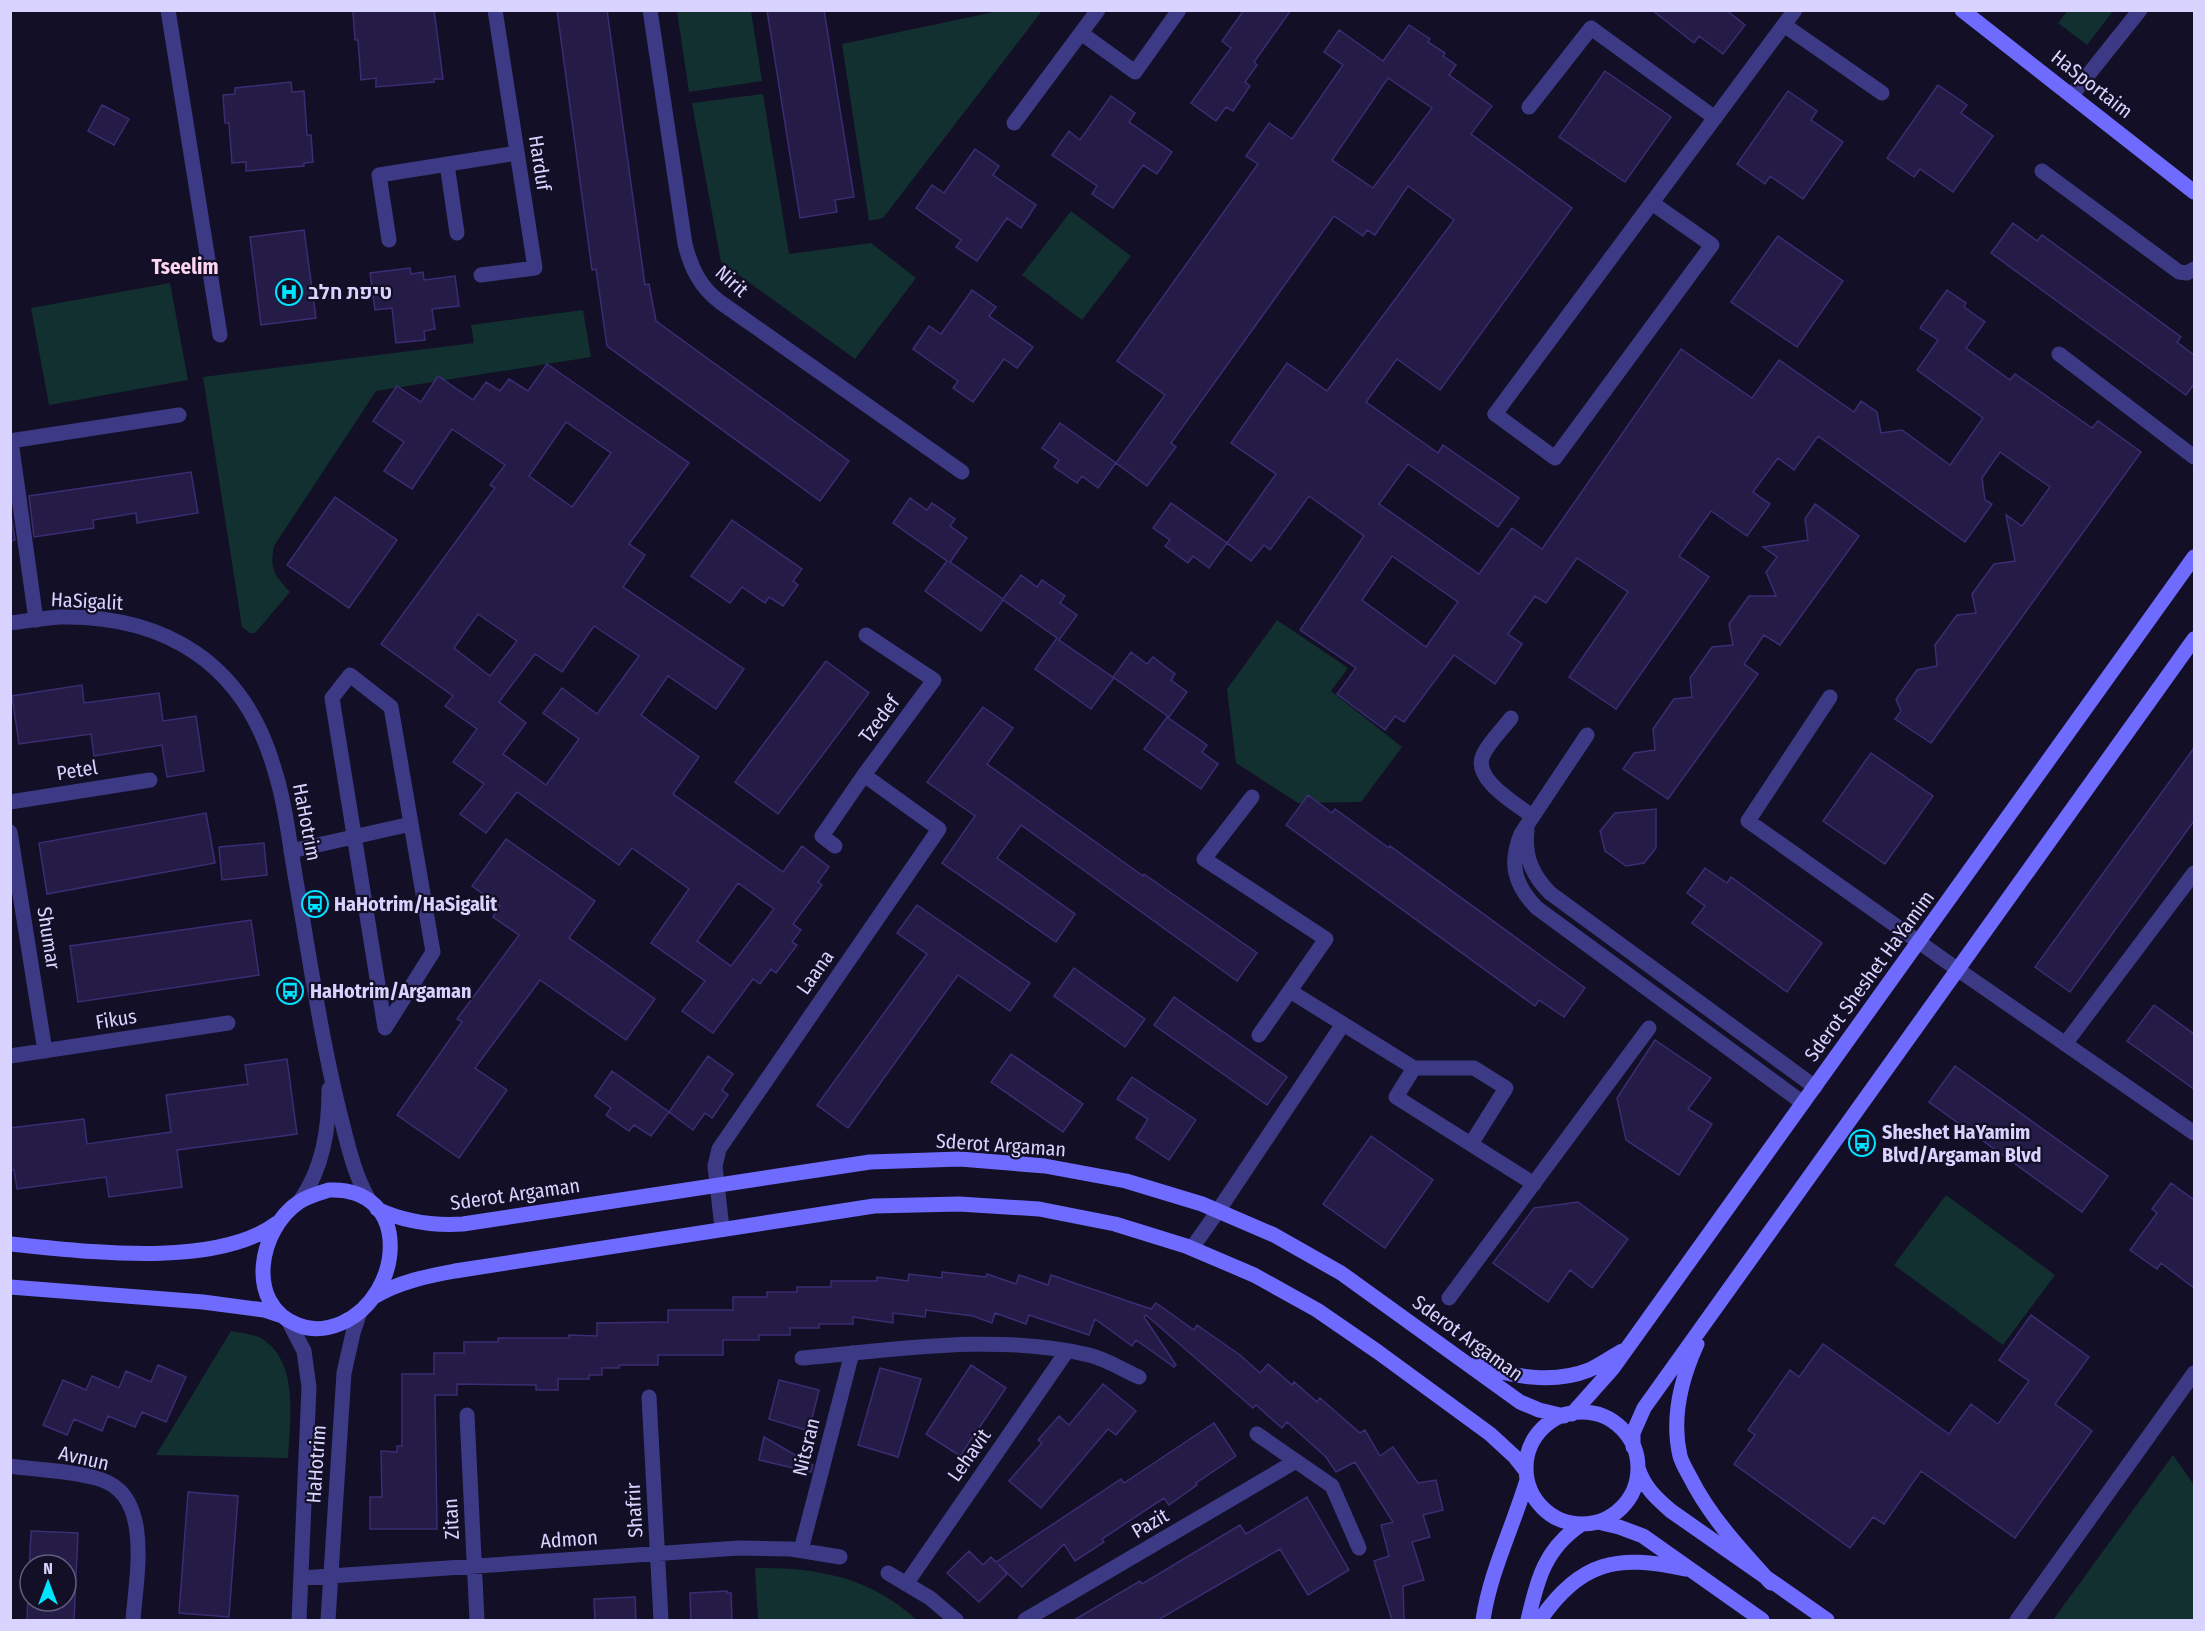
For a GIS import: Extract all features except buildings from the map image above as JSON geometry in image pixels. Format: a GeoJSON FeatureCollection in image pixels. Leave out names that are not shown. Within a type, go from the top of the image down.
{"type":"FeatureCollection","features":[{"type":"Feature","properties":{"kind":"street"},"geometry":{"type":"LineString","coordinates":[[168,10],[220,335]]}},
{"type":"Feature","properties":{"kind":"street","name":"Harduf"},"geometry":{"type":"LineString","coordinates":[[481,275],[535,268],[495,10]]}},
{"type":"Feature","properties":{"kind":"street","name":"Nirit"},"geometry":{"type":"LineString","coordinates":[[650,10],[685,244],[701,284],[720,302],[962,472]]}},
{"type":"Feature","properties":{"kind":"street"},"geometry":{"type":"LineString","coordinates":[[1014,123],[1098,10]]}},
{"type":"Feature","properties":{"kind":"street"},"geometry":{"type":"LineString","coordinates":[[1081,33],[1135,72],[1179,10]]}},
{"type":"Feature","properties":{"kind":"street"},"geometry":{"type":"LineString","coordinates":[[1652,203],[1712,245],[1555,458],[1495,414],[1795,10]]}},
{"type":"Feature","properties":{"kind":"street","name":"HaSportaim"},"geometry":{"type":"LineString","coordinates":[[1962,10],[2194,192]]}},
{"type":"Feature","properties":{"kind":"street"},"geometry":{"type":"LineString","coordinates":[[2072,95],[2140,10]]}},
{"type":"Feature","properties":{"kind":"street"},"geometry":{"type":"LineString","coordinates":[[1784,25],[1882,93]]}},
{"type":"Feature","properties":{"kind":"street"},"geometry":{"type":"LineString","coordinates":[[1529,107],[1591,28],[1715,118]]}},
{"type":"Feature","properties":{"kind":"street"},"geometry":{"type":"LineString","coordinates":[[389,240],[379,175],[517,153]]}},
{"type":"Feature","properties":{"kind":"street"},"geometry":{"type":"LineString","coordinates":[[447,164],[456,233]]}},
{"type":"Feature","properties":{"kind":"street"},"geometry":{"type":"LineString","coordinates":[[2042,171],[2179,272],[2187,273],[2194,269]]}},
{"type":"Feature","properties":{"kind":"street"},"geometry":{"type":"LineString","coordinates":[[2059,354],[2194,456]]}},
{"type":"Feature","properties":{"kind":"street"},"geometry":{"type":"LineString","coordinates":[[36,620],[11,441],[179,415]]}},
{"type":"Feature","properties":{"kind":"street","name":"Sderot Sheshet HaYamim"},"geometry":{"type":"LineString","coordinates":[[1568,1415],[1613,1368],[2194,557]]}},
{"type":"Feature","properties":{"kind":"street","name":"HaSigalit"},"geometry":{"type":"LineString","coordinates":[[10,623],[59,617],[113,620],[160,633]]}},
{"type":"Feature","properties":{"kind":"street","name":"HaHotrim"},"geometry":{"type":"LineString","coordinates":[[160,633],[199,654],[231,684],[256,722],[274,767],[328,1065],[354,1167],[373,1204]]}},
{"type":"Feature","properties":{"kind":"street","name":"Tzedef"},"geometry":{"type":"LineString","coordinates":[[836,846],[822,836],[934,680],[866,635]]}},
{"type":"Feature","properties":{"kind":"street"},"geometry":{"type":"LineString","coordinates":[[1827,1620],[1671,1511],[1651,1492],[1641,1479],[1633,1447],[1633,1433],[1644,1408],[1711,1313],[2194,639]]}},
{"type":"Feature","properties":{"kind":"street"},"geometry":{"type":"LineString","coordinates":[[350,675],[392,706],[433,952],[385,1028],[354,836],[332,698],[350,675]]}},
{"type":"Feature","properties":{"kind":"street"},"geometry":{"type":"LineString","coordinates":[[1830,697],[1748,821],[2194,1133]]}},
{"type":"Feature","properties":{"kind":"street"},"geometry":{"type":"LineString","coordinates":[[1511,718],[1485,752],[1481,761],[1481,770],[1490,783],[1530,820]]}},
{"type":"Feature","properties":{"kind":"street"},"geometry":{"type":"LineString","coordinates":[[1587,735],[1530,820],[1517,844],[1514,866],[1520,887],[1537,908],[1803,1103]]}},
{"type":"Feature","properties":{"kind":"street","name":"Laana"},"geometry":{"type":"LineString","coordinates":[[722,1228],[715,1166],[719,1149],[939,829],[864,775]]}},
{"type":"Feature","properties":{"kind":"street","name":"Petel"},"geometry":{"type":"LineString","coordinates":[[10,802],[150,780]]}},
{"type":"Feature","properties":{"kind":"street"},"geometry":{"type":"LineString","coordinates":[[1252,797],[1204,859],[1326,939],[1259,1035]]}},
{"type":"Feature","properties":{"kind":"street"},"geometry":{"type":"LineString","coordinates":[[1530,820],[1526,841],[1527,858],[1535,875],[1550,893],[1815,1087]]}},
{"type":"Feature","properties":{"kind":"street"},"geometry":{"type":"LineString","coordinates":[[291,851],[411,824]]}},
{"type":"Feature","properties":{"kind":"street","name":"Shumar"},"geometry":{"type":"LineString","coordinates":[[10,832],[45,1051]]}},
{"type":"Feature","properties":{"kind":"street"},"geometry":{"type":"LineString","coordinates":[[2065,1044],[2194,873]]}},
{"type":"Feature","properties":{"kind":"street"},"geometry":{"type":"LineString","coordinates":[[1290,991],[1414,1068],[1474,1068],[1506,1088],[1471,1144]]}},
{"type":"Feature","properties":{"kind":"street","name":"Fikus"},"geometry":{"type":"LineString","coordinates":[[10,1056],[228,1023]]}},
{"type":"Feature","properties":{"kind":"street"},"geometry":{"type":"LineString","coordinates":[[1192,1248],[1343,1024]]}},
{"type":"Feature","properties":{"kind":"street"},"geometry":{"type":"LineString","coordinates":[[1449,1298],[1649,1028]]}},
{"type":"Feature","properties":{"kind":"street","name":"HaHotrim"},"geometry":{"type":"LineString","coordinates":[[300,1201],[310,1187],[322,1152],[328,1115],[328,1065]]}},
{"type":"Feature","properties":{"kind":"street"},"geometry":{"type":"LineString","coordinates":[[1414,1068],[1396,1097],[1534,1184]]}},
{"type":"Feature","properties":{"kind":"street","name":"Sderot Argaman"},"geometry":{"type":"LineString","coordinates":[[373,1204],[392,1216],[419,1223],[463,1224],[870,1162],[960,1159],[1045,1166],[1126,1181],[1218,1211],[1274,1235],[1341,1273],[1520,1402],[1539,1410],[1568,1415]]}},
{"type":"Feature","properties":{"kind":"street"},"geometry":{"type":"LineString","coordinates":[[10,1244],[140,1252],[182,1251],[222,1246],[268,1229],[280,1221],[300,1201],[316,1193],[341,1190],[353,1192],[373,1204],[387,1225],[391,1250],[385,1277],[374,1297],[349,1320],[325,1329],[301,1327],[284,1318],[255,1309],[203,1302],[10,1287]]}},
{"type":"Feature","properties":{"kind":"street"},"geometry":{"type":"LineString","coordinates":[[374,1297],[387,1289],[429,1276],[722,1228],[874,1206],[959,1204],[1039,1209],[1115,1224],[1192,1248],[1254,1275],[1317,1310],[1490,1434],[1515,1457],[1535,1499],[1550,1515],[1570,1523],[1582,1524],[1598,1522],[1613,1515],[1628,1499],[1638,1468]]}},
{"type":"Feature","properties":{"kind":"street"},"geometry":{"type":"LineString","coordinates":[[280,1221],[268,1242],[262,1269],[267,1294],[284,1318]]}},
{"type":"Feature","properties":{"kind":"street","name":"HaHotrim"},"geometry":{"type":"LineString","coordinates":[[328,1620],[344,1373],[360,1312]]}},
{"type":"Feature","properties":{"kind":"street"},"geometry":{"type":"LineString","coordinates":[[1711,1313],[1680,1384],[1676,1421],[1680,1459],[1710,1511],[1771,1583]]}},
{"type":"Feature","properties":{"kind":"street","name":"HaHotrim"},"geometry":{"type":"LineString","coordinates":[[284,1318],[304,1351],[309,1387],[299,1620]]}},
{"type":"Feature","properties":{"kind":"street"},"geometry":{"type":"LineString","coordinates":[[802,1358],[971,1345],[1022,1346],[1091,1356],[1139,1377]]}},
{"type":"Feature","properties":{"kind":"street"},"geometry":{"type":"LineString","coordinates":[[1458,1356],[1511,1374],[1537,1378],[1563,1376],[1588,1370],[1627,1348]]}},
{"type":"Feature","properties":{"kind":"street","name":"Lehavit"},"geometry":{"type":"LineString","coordinates":[[906,1584],[1067,1351]]}},
{"type":"Feature","properties":{"kind":"street","name":"Nitsran"},"geometry":{"type":"LineString","coordinates":[[801,1550],[852,1353]]}},
{"type":"Feature","properties":{"kind":"street"},"geometry":{"type":"LineString","coordinates":[[2017,1620],[2194,1373]]}},
{"type":"Feature","properties":{"kind":"street","name":"Shafrir"},"geometry":{"type":"LineString","coordinates":[[649,1397],[661,1620]]}},
{"type":"Feature","properties":{"kind":"street"},"geometry":{"type":"LineString","coordinates":[[1483,1620],[1492,1579],[1514,1522],[1526,1476],[1527,1457],[1535,1437],[1550,1422],[1568,1415],[1593,1414],[1603,1417],[1621,1429],[1633,1447]]}},
{"type":"Feature","properties":{"kind":"street","name":"Zitan"},"geometry":{"type":"LineString","coordinates":[[467,1415],[477,1620]]}},
{"type":"Feature","properties":{"kind":"street"},"geometry":{"type":"LineString","coordinates":[[1257,1434],[1332,1486],[1359,1548]]}},
{"type":"Feature","properties":{"kind":"street","name":"Pazit"},"geometry":{"type":"LineString","coordinates":[[1025,1620],[1296,1461]]}},
{"type":"Feature","properties":{"kind":"street","name":"Avnun"},"geometry":{"type":"LineString","coordinates":[[10,1466],[102,1480],[120,1490],[132,1506],[136,1523],[138,1549],[133,1620]]}},
{"type":"Feature","properties":{"kind":"street"},"geometry":{"type":"LineString","coordinates":[[1598,1522],[1638,1534],[1762,1620]]}},
{"type":"Feature","properties":{"kind":"street"},"geometry":{"type":"LineString","coordinates":[[1528,1620],[1535,1592],[1548,1558],[1563,1538],[1582,1524]]}},
{"type":"Feature","properties":{"kind":"street","name":"Admon"},"geometry":{"type":"LineString","coordinates":[[301,1578],[739,1548],[801,1550],[840,1557]]}},
{"type":"Feature","properties":{"kind":"street"},"geometry":{"type":"LineString","coordinates":[[1540,1620],[1564,1590],[1582,1576],[1603,1566],[1628,1561],[1658,1563],[1691,1570]]}},
{"type":"Feature","properties":{"kind":"street"},"geometry":{"type":"LineString","coordinates":[[888,1574],[930,1598],[956,1620]]}},
{"type":"Feature","properties":{"kind":"green space"},"geometry":{"type":"Polygon","coordinates":[[[2068,10],[2113,11],[2087,45],[2058,23],[2068,10]]]}},
{"type":"Feature","properties":{"kind":"green space"},"geometry":{"type":"Polygon","coordinates":[[[677,11],[751,11],[762,81],[689,92],[677,11]]]}},
{"type":"Feature","properties":{"kind":"green space"},"geometry":{"type":"Polygon","coordinates":[[[999,11],[1042,11],[883,218],[869,221],[842,44],[999,11]]]}},
{"type":"Feature","properties":{"kind":"green space"},"geometry":{"type":"Polygon","coordinates":[[[763,94],[789,254],[871,243],[916,278],[855,359],[721,262],[692,103],[763,94]]]}},
{"type":"Feature","properties":{"kind":"green space"},"geometry":{"type":"Polygon","coordinates":[[[1071,211],[1131,256],[1082,320],[1022,275],[1071,211]]]}},
{"type":"Feature","properties":{"kind":"green space"},"geometry":{"type":"Polygon","coordinates":[[[170,283],[188,380],[49,405],[31,308],[170,283]]]}},
{"type":"Feature","properties":{"kind":"green space"},"geometry":{"type":"Polygon","coordinates":[[[583,310],[591,357],[376,391],[274,546],[272,561],[274,572],[290,592],[255,633],[250,633],[242,627],[203,377],[474,343],[471,325],[583,310]]]}},
{"type":"Feature","properties":{"kind":"green space"},"geometry":{"type":"Polygon","coordinates":[[[1277,620],[1348,668],[1331,691],[1402,747],[1361,802],[1298,803],[1236,763],[1227,689],[1277,620]]]}},
{"type":"Feature","properties":{"kind":"green space"},"geometry":{"type":"Polygon","coordinates":[[[1946,1195],[2055,1275],[2003,1345],[1894,1265],[1946,1195]]]}},
{"type":"Feature","properties":{"kind":"green space"},"geometry":{"type":"Polygon","coordinates":[[[231,1331],[259,1337],[272,1347],[281,1360],[290,1392],[288,1458],[156,1455],[231,1331]]]}},
{"type":"Feature","properties":{"kind":"green space"},"geometry":{"type":"Polygon","coordinates":[[[2173,1455],[2194,1485],[2194,1620],[2053,1620],[2173,1455]]]}},
{"type":"Feature","properties":{"kind":"green space"},"geometry":{"type":"Polygon","coordinates":[[[755,1568],[800,1570],[842,1577],[881,1594],[917,1620],[758,1620],[755,1568]]]}},
{"type":"Feature","properties":{"kind":"place","name":"טיפת חלב"},"geometry":{"type":"Point","coordinates":[289,292]}},
{"type":"Feature","properties":{"kind":"place","name":"HaHotrim/HaSigalit"},"geometry":{"type":"Point","coordinates":[315,904]}},
{"type":"Feature","properties":{"kind":"place","name":"HaHotrim/Argaman"},"geometry":{"type":"Point","coordinates":[290,991]}},
{"type":"Feature","properties":{"kind":"place","name":"Sheshet HaYamim Blvd/Argaman Blvd"},"geometry":{"type":"Point","coordinates":[1862,1143]}},
{"type":"Feature","properties":{"kind":"district","name":"Tseelim"},"geometry":{"type":"Point","coordinates":[185,267]}}]}
